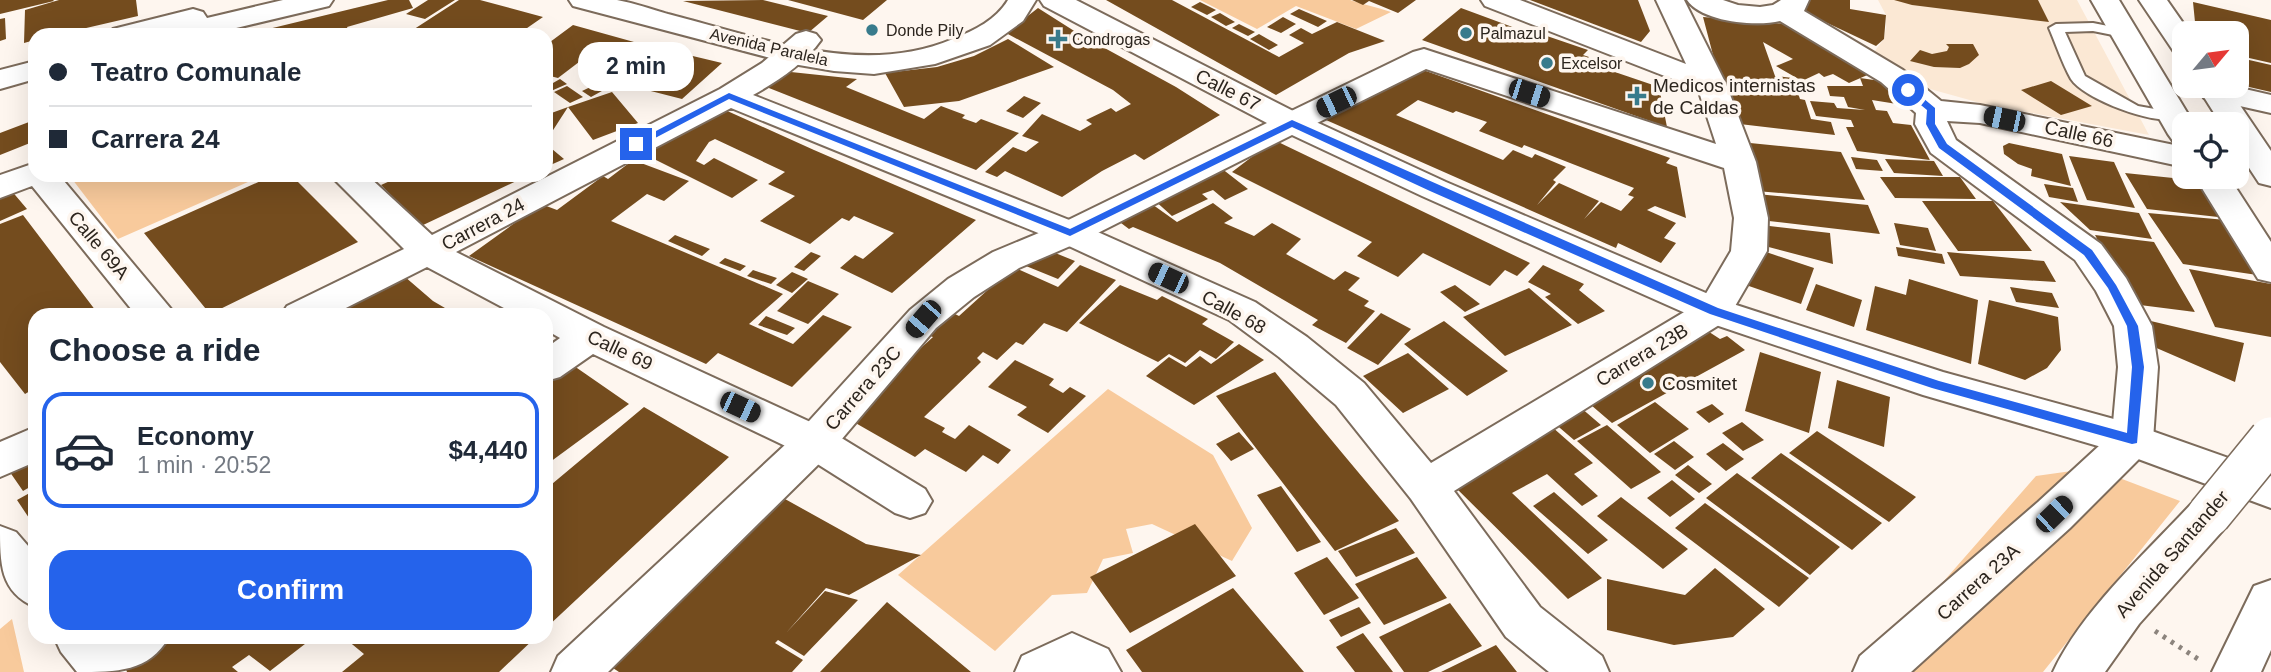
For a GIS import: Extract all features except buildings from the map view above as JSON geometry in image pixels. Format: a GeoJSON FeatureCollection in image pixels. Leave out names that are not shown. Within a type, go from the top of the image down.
{"type":"FeatureCollection","features":[{"type":"Feature","properties":{"kind":"street"},"geometry":{"type":"LineString","coordinates":[[197,20],[266,0]]}},
{"type":"Feature","properties":{"kind":"street"},"geometry":{"type":"LineString","coordinates":[[158,28],[319,0]]}},
{"type":"Feature","properties":{"kind":"street","name":"Avenida Paralela"},"geometry":{"type":"LineString","coordinates":[[583,0],[800,48],[862,49],[901,44],[940,33],[966,22],[988,0]]}},
{"type":"Feature","properties":{"kind":"street","name":"Avenida Paralela"},"geometry":{"type":"LineString","coordinates":[[650,0],[800,48],[828,62],[877,65],[921,58],[968,45],[999,28],[1019,9],[1022,0]]}},
{"type":"Feature","properties":{"kind":"street","name":"Calle 67"},"geometry":{"type":"LineString","coordinates":[[1054,0],[1292,123],[1434,189],[1714,311],[1937,385],[2132,440],[2255,484]]}},
{"type":"Feature","properties":{"kind":"street"},"geometry":{"type":"LineString","coordinates":[[1495,0],[1711,84]]}},
{"type":"Feature","properties":{"kind":"street","name":"Carrera 23B"},"geometry":{"type":"LineString","coordinates":[[1426,487],[1714,311],[1749,251],[1751,218],[1739,162],[1711,84],[1671,0]]}},
{"type":"Feature","properties":{"kind":"street"},"geometry":{"type":"LineString","coordinates":[[1702,0],[1717,8],[1745,15],[1790,6],[1892,76],[1932,110],[1931,124],[1943,146],[2088,252],[2113,287],[2133,326],[2138,367],[2132,440]]}},
{"type":"Feature","properties":{"kind":"street"},"geometry":{"type":"LineString","coordinates":[[2105,0],[2172,115]]}},
{"type":"Feature","properties":{"kind":"street"},"geometry":{"type":"LineString","coordinates":[[2153,0],[2172,28]]}},
{"type":"Feature","properties":{"kind":"street","name":"Carrera 24"},"geometry":{"type":"LineString","coordinates":[[315,308],[429,253],[729,96],[800,48]]}},
{"type":"Feature","properties":{"kind":"street","name":"Carrera 23C"},"geometry":{"type":"LineString","coordinates":[[575,672],[815,442],[923,319],[961,288],[1006,260],[1070,233],[1424,58],[1739,162]]}},
{"type":"Feature","properties":{"kind":"street"},"geometry":{"type":"LineString","coordinates":[[0,65],[28,59]]}},
{"type":"Feature","properties":{"kind":"street"},"geometry":{"type":"LineString","coordinates":[[0,80],[28,73]]}},
{"type":"Feature","properties":{"kind":"street","name":"Calle 68"},"geometry":{"type":"LineString","coordinates":[[729,96],[1070,233],[1241,311],[1293,347],[1350,394],[1426,487],[1523,622],[1585,672]]}},
{"type":"Feature","properties":{"kind":"street"},"geometry":{"type":"LineString","coordinates":[[2220,98],[2271,176]]}},
{"type":"Feature","properties":{"kind":"street"},"geometry":{"type":"LineString","coordinates":[[2249,98],[2271,104]]}},
{"type":"Feature","properties":{"kind":"street","name":"Calle 66"},"geometry":{"type":"LineString","coordinates":[[1932,110],[1980,114],[2172,154]]}},
{"type":"Feature","properties":{"kind":"street"},"geometry":{"type":"LineString","coordinates":[[0,187],[28,176]]}},
{"type":"Feature","properties":{"kind":"street","name":"Calle 69A"},"geometry":{"type":"LineString","coordinates":[[47,182],[151,308]]}},
{"type":"Feature","properties":{"kind":"street","name":"Calle 69"},"geometry":{"type":"LineString","coordinates":[[354,182],[429,253],[534,308]]}},
{"type":"Feature","properties":{"kind":"street"},"geometry":{"type":"LineString","coordinates":[[2220,189],[2271,270]]}},
{"type":"Feature","properties":{"kind":"street","name":"Calle 69"},"geometry":{"type":"LineString","coordinates":[[553,318],[815,442],[910,501]]}},
{"type":"Feature","properties":{"kind":"street"},"geometry":{"type":"LineString","coordinates":[[553,362],[590,337]]}},
{"type":"Feature","properties":{"kind":"street","name":"Avenida Santander"},"geometry":{"type":"LineString","coordinates":[[2077,672],[2122,610],[2209,515],[2255,484],[2271,439]]}},
{"type":"Feature","properties":{"kind":"street","name":"Carrera 23A"},"geometry":{"type":"LineString","coordinates":[[1877,672],[2054,514],[2132,440]]}},
{"type":"Feature","properties":{"kind":"street"},"geometry":{"type":"LineString","coordinates":[[0,461],[28,447]]}},
{"type":"Feature","properties":{"kind":"street"},"geometry":{"type":"LineString","coordinates":[[0,545],[28,579]]}},
{"type":"Feature","properties":{"kind":"street"},"geometry":{"type":"LineString","coordinates":[[2222,668],[2271,600]]}},
{"type":"Feature","properties":{"kind":"street"},"geometry":{"type":"LineString","coordinates":[[94,658],[128,644]]}},
{"type":"Feature","properties":{"kind":"lane"},"geometry":{"type":"LineString","coordinates":[[2123,33],[2093,27],[2056,28],[2079,79],[2119,104],[2172,123]]}},
{"type":"Feature","properties":{"kind":"path"},"geometry":{"type":"LineString","coordinates":[[2122,610],[2222,668]]}},
{"type":"Feature","properties":{"kind":"shaded area"},"geometry":{"type":"Polygon","coordinates":[[[1200,0],[1350,0],[1391,12],[1356,29],[1296,6],[1257,29],[1200,0]]]}},
{"type":"Feature","properties":{"kind":"shaded area"},"geometry":{"type":"Polygon","coordinates":[[[1878,0],[2077,0],[2149,135],[1984,104],[1930,89],[1874,52],[1884,39],[1886,27],[1886,15],[1878,0]]]}},
{"type":"Feature","properties":{"kind":"shaded area"},"geometry":{"type":"Polygon","coordinates":[[[74,182],[248,182],[118,239],[74,182]]]}},
{"type":"Feature","properties":{"kind":"shaded area"},"geometry":{"type":"Polygon","coordinates":[[[1108,389],[1213,455],[1252,528],[1232,561],[1152,524],[1126,529],[1133,553],[1103,559],[1087,593],[1052,595],[995,651],[898,575],[1108,389]]]}},
{"type":"Feature","properties":{"kind":"shaded area"},"geometry":{"type":"Polygon","coordinates":[[[2093,468],[2180,501],[2043,672],[1864,672],[2036,476],[2093,468]]]}},
{"type":"Feature","properties":{"kind":"shaded area"},"geometry":{"type":"Polygon","coordinates":[[[12,619],[24,672],[0,672],[0,629],[12,619]]]}},
{"type":"Feature","properties":{"kind":"place","name":"Donde Pily"},"geometry":{"type":"Point","coordinates":[872,30]}},
{"type":"Feature","properties":{"kind":"place","name":"Palmazul"},"geometry":{"type":"Point","coordinates":[1466,33]}},
{"type":"Feature","properties":{"kind":"place","name":"Condrogas"},"geometry":{"type":"Point","coordinates":[1058,39]}},
{"type":"Feature","properties":{"kind":"place","name":"Excelsor"},"geometry":{"type":"Point","coordinates":[1547,63]}},
{"type":"Feature","properties":{"kind":"place","name":"Medicos internistas de Caldas"},"geometry":{"type":"Point","coordinates":[1637,96]}},
{"type":"Feature","properties":{"kind":"place","name":"Cosmitet"},"geometry":{"type":"Point","coordinates":[1648,383]}},
{"type":"Feature","properties":{"kind":"route"},"geometry":{"type":"LineString","coordinates":[[636,144],[729,96],[1070,233],[1292,123],[1434,189],[1714,311],[1937,385],[2132,440],[2138,367],[2133,326],[2113,287],[2088,252],[1943,146],[1931,124],[1932,110],[1908,90]]}}]}
